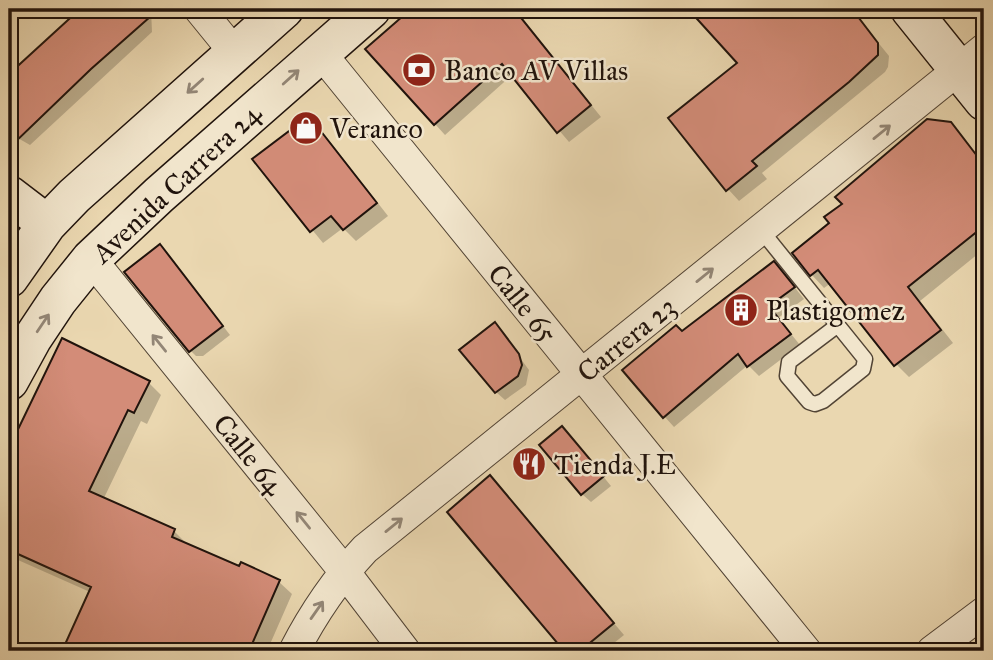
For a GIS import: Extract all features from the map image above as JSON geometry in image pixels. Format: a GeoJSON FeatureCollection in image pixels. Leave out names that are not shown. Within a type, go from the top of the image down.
{"type":"FeatureCollection","features":[{"type":"Feature","properties":{"kind":"main road","name":"Avenida Carrera 24"},"geometry":{"type":"LineString","coordinates":[[9,278],[47,224],[101,170],[284,9]]}},
{"type":"Feature","properties":{"kind":"main road","name":"Avenida Carrera 24"},"geometry":{"type":"LineString","coordinates":[[9,382],[32,339],[58,300],[91,260],[159,195],[371,9]]}},
{"type":"Feature","properties":{"kind":"main road"},"geometry":{"type":"LineString","coordinates":[[910,9],[972,59],[984,101]]}},
{"type":"Feature","properties":{"kind":"main road"},"geometry":{"type":"LineString","coordinates":[[9,195],[47,224]]}},
{"type":"Feature","properties":{"kind":"street"},"geometry":{"type":"LineString","coordinates":[[199,9],[234,52]]}},
{"type":"Feature","properties":{"kind":"street","name":"Calle 65"},"geometry":{"type":"LineString","coordinates":[[320,51],[806,651]]}},
{"type":"Feature","properties":{"kind":"street","name":"Carrera 23"},"geometry":{"type":"LineString","coordinates":[[294,651],[307,624],[344,571],[365,549],[972,59]]}},
{"type":"Feature","properties":{"kind":"street","name":"Calle 64"},"geometry":{"type":"LineString","coordinates":[[91,260],[344,571],[405,651]]}},
{"type":"Feature","properties":{"kind":"street"},"geometry":{"type":"LineString","coordinates":[[932,651],[984,612]]}},
{"type":"Feature","properties":{"kind":"lane"},"geometry":{"type":"LineString","coordinates":[[761,230],[838,325],[865,359],[863,369],[823,401],[815,404],[809,402],[787,376],[786,369],[789,362],[838,325]]}},
{"type":"Feature","properties":{"kind":"building"},"geometry":{"type":"Polygon","coordinates":[[[80,9],[159,9],[91,69],[9,148],[9,74],[80,9]]]}},
{"type":"Feature","properties":{"kind":"building"},"geometry":{"type":"Polygon","coordinates":[[[411,9],[514,9],[591,105],[557,133],[502,64],[434,125],[365,49],[411,9]]]}},
{"type":"Feature","properties":{"kind":"building"},"geometry":{"type":"Polygon","coordinates":[[[688,9],[852,9],[878,43],[878,55],[752,161],[757,166],[726,191],[668,118],[737,63],[688,9]]]}},
{"type":"Feature","properties":{"kind":"building"},"geometry":{"type":"Polygon","coordinates":[[[309,116],[377,203],[343,230],[331,216],[310,232],[252,159],[309,116]]]}},
{"type":"Feature","properties":{"kind":"building"},"geometry":{"type":"Polygon","coordinates":[[[927,119],[951,122],[984,165],[984,226],[908,287],[941,330],[894,366],[818,270],[810,276],[792,253],[829,223],[824,217],[842,204],[835,197],[927,119]]]}},
{"type":"Feature","properties":{"kind":"building"},"geometry":{"type":"Polygon","coordinates":[[[160,244],[223,326],[189,352],[124,272],[160,244]]]}},
{"type":"Feature","properties":{"kind":"building"},"geometry":{"type":"Polygon","coordinates":[[[774,261],[795,287],[769,306],[791,334],[747,367],[738,354],[663,418],[622,370],[676,325],[682,331],[774,261]]]}},
{"type":"Feature","properties":{"kind":"building"},"geometry":{"type":"Polygon","coordinates":[[[495,322],[519,354],[522,365],[518,376],[495,393],[459,350],[495,322]]]}},
{"type":"Feature","properties":{"kind":"building"},"geometry":{"type":"Polygon","coordinates":[[[62,338],[150,381],[134,413],[128,410],[89,491],[175,529],[172,537],[239,566],[241,562],[280,580],[249,651],[62,651],[91,587],[9,550],[9,448],[62,338]]]}},
{"type":"Feature","properties":{"kind":"building"},"geometry":{"type":"Polygon","coordinates":[[[562,426],[604,476],[581,495],[539,445],[562,426]]]}},
{"type":"Feature","properties":{"kind":"building"},"geometry":{"type":"Polygon","coordinates":[[[490,475],[614,623],[580,651],[564,651],[447,512],[490,475]]]}},
{"type":"Feature","properties":{"kind":"place","name":"Banco AV Villas"},"geometry":{"type":"Point","coordinates":[419,70]}},
{"type":"Feature","properties":{"kind":"place","name":"Veranco"},"geometry":{"type":"Point","coordinates":[306,128]}},
{"type":"Feature","properties":{"kind":"place","name":"Plastigomez"},"geometry":{"type":"Point","coordinates":[741,310]}},
{"type":"Feature","properties":{"kind":"place","name":"Tienda J.E"},"geometry":{"type":"Point","coordinates":[529,464]}}]}
